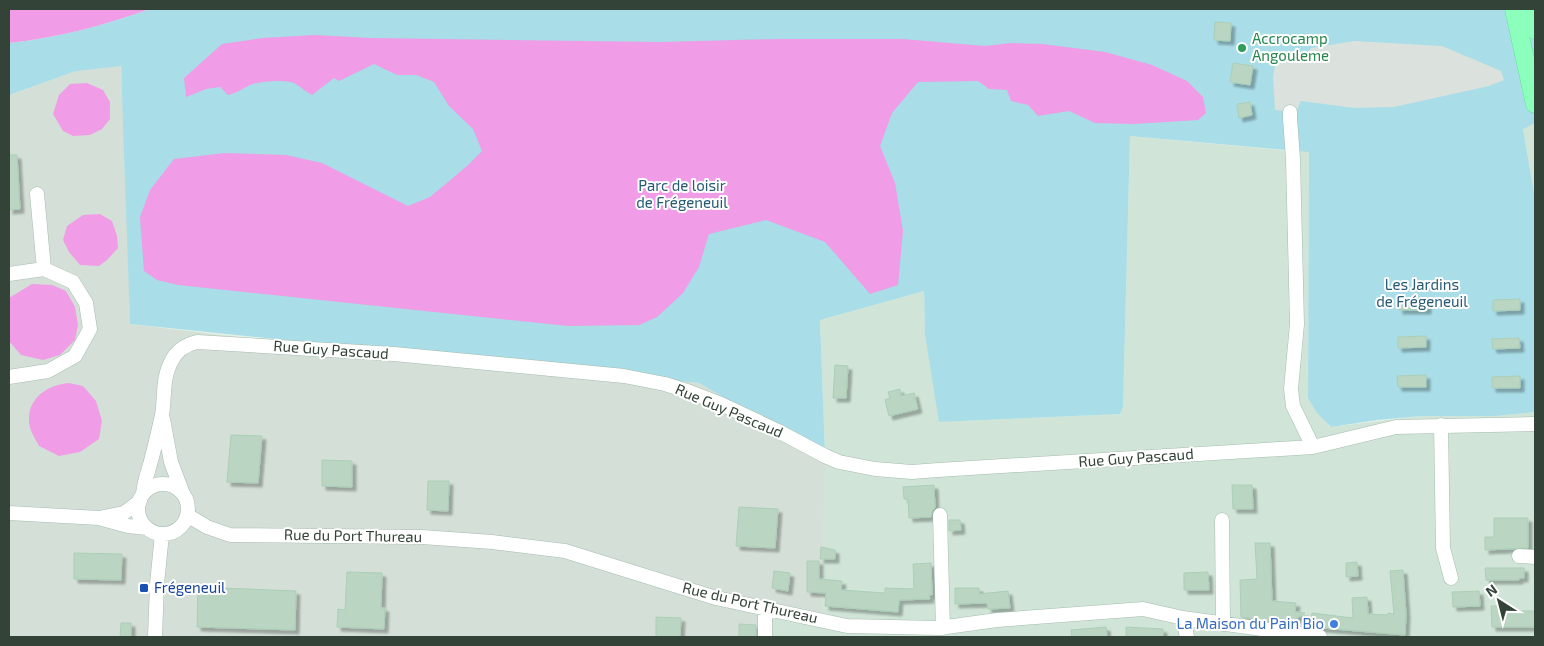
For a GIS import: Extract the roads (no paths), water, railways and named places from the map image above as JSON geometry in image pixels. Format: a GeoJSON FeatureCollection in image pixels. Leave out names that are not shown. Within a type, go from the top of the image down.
{"type":"FeatureCollection","features":[{"type":"Feature","properties":{"kind":"main road"},"geometry":{"type":"LineString","coordinates":[[1514,9],[1535,104]]}},
{"type":"Feature","properties":{"kind":"main road"},"geometry":{"type":"LineString","coordinates":[[1531,9],[1535,30]]}},
{"type":"Feature","properties":{"kind":"street"},"geometry":{"type":"LineString","coordinates":[[1290,112],[1297,324],[1290,389],[1293,406],[1313,447]]}},
{"type":"Feature","properties":{"kind":"street"},"geometry":{"type":"LineString","coordinates":[[37,194],[44,269]]}},
{"type":"Feature","properties":{"kind":"street"},"geometry":{"type":"LineString","coordinates":[[9,274],[44,269],[73,282],[86,303],[90,329],[75,356],[48,371],[9,377]]}},
{"type":"Feature","properties":{"kind":"street","name":"Rue Guy Pascaud"},"geometry":{"type":"LineString","coordinates":[[142,498],[144,481],[149,468],[162,413],[166,374],[174,356],[181,348],[197,342],[404,355],[624,376],[665,384],[690,392],[721,404],[778,431],[825,456],[874,470],[912,472],[1313,447],[1396,427],[1535,424]]}},
{"type":"Feature","properties":{"kind":"street","name":"Rue Guy Pascaud"},"geometry":{"type":"LineString","coordinates":[[162,413],[171,462],[182,494]]}},
{"type":"Feature","properties":{"kind":"street"},"geometry":{"type":"LineString","coordinates":[[1441,425],[1443,548],[1451,578]]}},
{"type":"Feature","properties":{"kind":"street"},"geometry":{"type":"LineString","coordinates":[[98,518],[124,513],[142,498],[148,489],[162,484],[177,488],[186,500],[188,515],[181,527],[175,531],[162,534],[154,532],[147,528],[139,515],[142,498]]}},
{"type":"Feature","properties":{"kind":"street"},"geometry":{"type":"LineString","coordinates":[[9,513],[98,518],[128,526],[147,528]]}},
{"type":"Feature","properties":{"kind":"street","name":"Rue du Port Thureau"},"geometry":{"type":"LineString","coordinates":[[188,515],[207,527],[230,535],[422,537],[492,542],[564,551],[716,598],[847,626],[943,628],[997,620],[1144,609],[1274,634],[1320,637]]}},
{"type":"Feature","properties":{"kind":"street"},"geometry":{"type":"LineString","coordinates":[[940,515],[943,628]]}},
{"type":"Feature","properties":{"kind":"street"},"geometry":{"type":"LineString","coordinates":[[1222,520],[1223,624]]}},
{"type":"Feature","properties":{"kind":"street"},"geometry":{"type":"LineString","coordinates":[[156,637],[157,584],[162,534]]}},
{"type":"Feature","properties":{"kind":"street"},"geometry":{"type":"LineString","coordinates":[[1518,556],[1535,557]]}},
{"type":"Feature","properties":{"kind":"street"},"geometry":{"type":"LineString","coordinates":[[764,608],[765,637]]}},
{"type":"Feature","properties":{"kind":"street"},"geometry":{"type":"LineString","coordinates":[[1183,618],[1187,637]]}},
{"type":"Feature","properties":{"kind":"place","name":"Accrocamp Angouleme"},"geometry":{"type":"Point","coordinates":[1242,48]}},
{"type":"Feature","properties":{"kind":"place","name":"Frégeneuil"},"geometry":{"type":"Point","coordinates":[144,588]}},
{"type":"Feature","properties":{"kind":"place","name":"La Maison du Pain Bio"},"geometry":{"type":"Point","coordinates":[1334,624]}},
{"type":"Feature","properties":{"kind":"park label","name":"Parc de loisir de Frégeneuil"},"geometry":{"type":"Point","coordinates":[682,194]}},
{"type":"Feature","properties":{"kind":"park label","name":"Les Jardins de Frégeneuil"},"geometry":{"type":"Point","coordinates":[1422,294]}}]}
